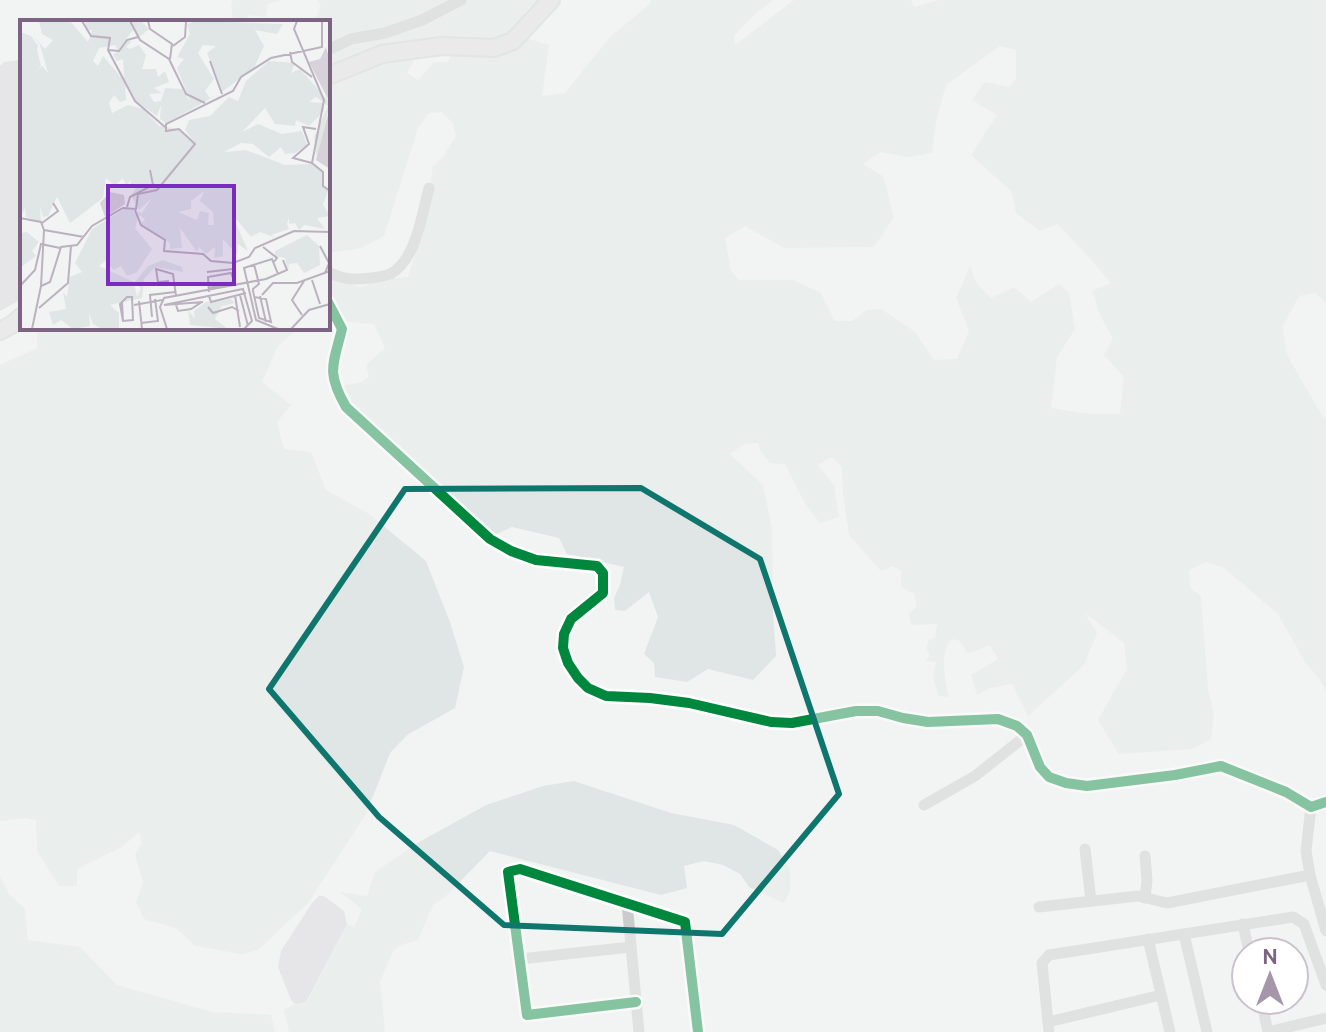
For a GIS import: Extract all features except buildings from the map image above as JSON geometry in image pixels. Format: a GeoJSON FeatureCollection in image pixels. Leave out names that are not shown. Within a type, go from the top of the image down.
{"type":"FeatureCollection","features":[{"type":"Feature","properties":{"kind":"main road"},"geometry":{"type":"LineString","coordinates":[[330,75],[382,54],[442,46],[494,48],[513,41],[551,0]]}},
{"type":"Feature","properties":{"kind":"main road"},"geometry":{"type":"LineString","coordinates":[[0,331],[20,318]]}},
{"type":"Feature","properties":{"kind":"street"},"geometry":{"type":"LineString","coordinates":[[330,49],[351,39],[385,33],[422,20],[461,0]]}},
{"type":"Feature","properties":{"kind":"street"},"geometry":{"type":"LineString","coordinates":[[330,273],[352,281],[388,275],[403,265],[410,254],[429,188]]}},
{"type":"Feature","properties":{"kind":"street"},"geometry":{"type":"LineString","coordinates":[[330,306],[342,329],[333,357],[333,373],[337,391],[346,407],[490,539],[536,560],[597,566],[603,573],[603,593],[571,619],[564,634],[563,648],[568,663],[588,688],[606,696],[689,703],[771,722],[792,723],[856,711],[878,711],[928,722],[998,719],[1017,726],[1027,735],[1040,767],[1049,777],[1066,783],[1087,786],[1221,766],[1286,792],[1311,807],[1326,802]]}},
{"type":"Feature","properties":{"kind":"street"},"geometry":{"type":"LineString","coordinates":[[924,805],[975,776],[1027,735]]}},
{"type":"Feature","properties":{"kind":"street"},"geometry":{"type":"LineString","coordinates":[[1311,807],[1306,851],[1326,931]]}},
{"type":"Feature","properties":{"kind":"street"},"geometry":{"type":"LineString","coordinates":[[1085,849],[1091,901]]}},
{"type":"Feature","properties":{"kind":"street"},"geometry":{"type":"LineString","coordinates":[[1145,856],[1145,898]]}},
{"type":"Feature","properties":{"kind":"street"},"geometry":{"type":"LineString","coordinates":[[636,1002],[527,1015],[508,872],[520,869],[685,922],[698,1032]]}},
{"type":"Feature","properties":{"kind":"street"},"geometry":{"type":"LineString","coordinates":[[1039,907],[1138,896],[1167,903],[1310,875]]}},
{"type":"Feature","properties":{"kind":"street"},"geometry":{"type":"LineString","coordinates":[[627,903],[639,1032]]}},
{"type":"Feature","properties":{"kind":"street"},"geometry":{"type":"LineString","coordinates":[[1161,995],[1048,1027],[1042,963],[1049,955],[1293,917],[1304,924],[1326,985]]}},
{"type":"Feature","properties":{"kind":"street"},"geometry":{"type":"LineString","coordinates":[[1243,924],[1246,936]]}},
{"type":"Feature","properties":{"kind":"street"},"geometry":{"type":"LineString","coordinates":[[1184,934],[1207,1032]]}},
{"type":"Feature","properties":{"kind":"street"},"geometry":{"type":"LineString","coordinates":[[1148,939],[1170,1032]]}},
{"type":"Feature","properties":{"kind":"street"},"geometry":{"type":"LineString","coordinates":[[520,959],[631,947]]}},
{"type":"Feature","properties":{"kind":"street"},"geometry":{"type":"LineString","coordinates":[[1268,1032],[1326,1018]]}},
{"type":"Feature","properties":{"kind":"highlighted area"},"geometry":{"type":"Polygon","coordinates":[[[641,488],[760,559],[839,794],[722,934],[504,925],[379,817],[269,689],[405,489],[641,488]]]}},
{"type":"Feature","properties":{"kind":"shaded area"},"geometry":{"type":"Polygon","coordinates":[[[233,0],[282,0],[268,4],[266,17],[248,15],[246,20],[233,20],[233,0]]]}},
{"type":"Feature","properties":{"kind":"shaded area"},"geometry":{"type":"Polygon","coordinates":[[[318,0],[544,0],[524,13],[516,33],[493,41],[419,39],[404,48],[417,55],[407,73],[418,80],[434,62],[448,62],[453,49],[526,38],[549,45],[542,96],[565,93],[611,36],[651,0],[773,0],[734,36],[735,45],[794,0],[911,0],[914,7],[939,0],[1326,0],[1326,302],[1315,293],[1299,296],[1283,326],[1286,353],[1326,420],[1326,691],[1305,662],[1278,614],[1224,568],[1206,562],[1189,570],[1190,588],[1201,596],[1208,689],[1214,713],[1211,739],[1193,749],[1119,754],[1098,720],[1127,669],[1124,643],[1085,613],[1097,633],[1084,665],[1028,716],[1012,684],[990,688],[977,695],[971,675],[998,659],[990,645],[968,654],[960,641],[952,639],[944,659],[948,697],[939,696],[933,678],[936,662],[926,661],[930,653],[926,650],[928,641],[935,638],[937,624],[911,625],[909,613],[917,606],[914,594],[901,587],[901,571],[893,566],[881,571],[849,535],[842,467],[832,457],[818,465],[834,485],[839,517],[820,523],[804,502],[785,464],[770,463],[758,443],[744,444],[730,454],[763,485],[772,529],[776,656],[753,680],[708,669],[687,682],[655,677],[654,663],[644,654],[658,617],[649,592],[625,611],[615,610],[614,598],[624,567],[567,554],[559,538],[512,527],[497,534],[483,531],[348,402],[341,386],[362,382],[369,377],[366,365],[385,348],[374,324],[341,321],[330,302],[330,277],[360,287],[386,279],[408,277],[426,218],[433,166],[443,157],[456,136],[453,123],[442,112],[429,113],[418,128],[384,236],[361,248],[330,253],[330,20],[315,20],[321,5],[318,0]],[[1000,46],[946,85],[936,121],[932,153],[908,157],[881,152],[863,164],[883,176],[894,217],[874,247],[784,248],[745,226],[725,238],[731,271],[739,280],[793,280],[821,293],[835,321],[852,321],[867,310],[881,309],[914,331],[934,360],[957,359],[969,331],[956,298],[970,266],[977,284],[991,298],[1014,287],[1031,302],[1059,284],[1069,293],[1075,329],[1057,357],[1051,408],[1090,414],[1120,414],[1124,377],[1104,355],[1113,338],[1092,291],[1111,283],[1057,224],[1040,231],[1016,213],[1012,192],[971,155],[997,115],[972,100],[985,82],[1009,87],[1016,79],[1016,50],[1000,46]]]}},
{"type":"Feature","properties":{"kind":"shaded area"},"geometry":{"type":"Polygon","coordinates":[[[20,60],[20,300],[0,311],[0,66],[4,62],[20,60]]]}},
{"type":"Feature","properties":{"kind":"shaded area"},"geometry":{"type":"Polygon","coordinates":[[[37,330],[297,330],[278,346],[262,382],[291,405],[277,422],[284,449],[311,452],[326,490],[369,514],[426,561],[450,622],[464,667],[455,708],[407,735],[390,753],[366,814],[308,903],[258,950],[241,954],[195,946],[176,928],[144,919],[136,902],[143,883],[135,855],[142,843],[139,832],[122,847],[77,869],[77,886],[59,886],[37,851],[36,820],[0,821],[0,365],[37,348],[37,330]]]}},
{"type":"Feature","properties":{"kind":"shaded area"},"geometry":{"type":"Polygon","coordinates":[[[574,781],[671,813],[734,825],[778,850],[790,869],[790,891],[784,903],[749,887],[740,874],[723,865],[704,861],[684,866],[687,888],[661,895],[490,851],[446,896],[433,905],[418,940],[393,951],[380,982],[385,1032],[289,1032],[284,1010],[307,1002],[347,924],[354,927],[362,909],[340,892],[367,896],[375,872],[421,841],[486,805],[543,786],[574,781]]]}},
{"type":"Feature","properties":{"kind":"shaded area"},"geometry":{"type":"Polygon","coordinates":[[[0,876],[9,894],[25,909],[28,940],[80,947],[117,985],[212,1012],[271,1015],[275,1032],[0,1032],[0,876]]]}},
{"type":"Feature","properties":{"kind":"shaded area"},"geometry":{"type":"Polygon","coordinates":[[[319,896],[324,896],[344,911],[347,924],[306,1002],[295,1004],[278,967],[281,951],[319,896]]]}},
{"type":"Feature","properties":{"kind":"cycle path"},"geometry":{"type":"LineString","coordinates":[[330,306],[342,329],[333,368],[336,385],[346,407],[490,539],[536,560],[597,566],[603,573],[603,593],[571,619],[564,634],[563,648],[568,663],[588,688],[606,696],[689,703],[771,722],[792,723],[856,711],[878,711],[928,722],[998,719],[1017,726],[1027,735],[1040,767],[1049,777],[1066,783],[1087,786],[1221,766],[1286,792],[1311,807],[1326,802]]}},
{"type":"Feature","properties":{"kind":"cycle path"},"geometry":{"type":"LineString","coordinates":[[636,1002],[527,1015],[508,872],[520,869],[685,922],[698,1032]]}}]}
